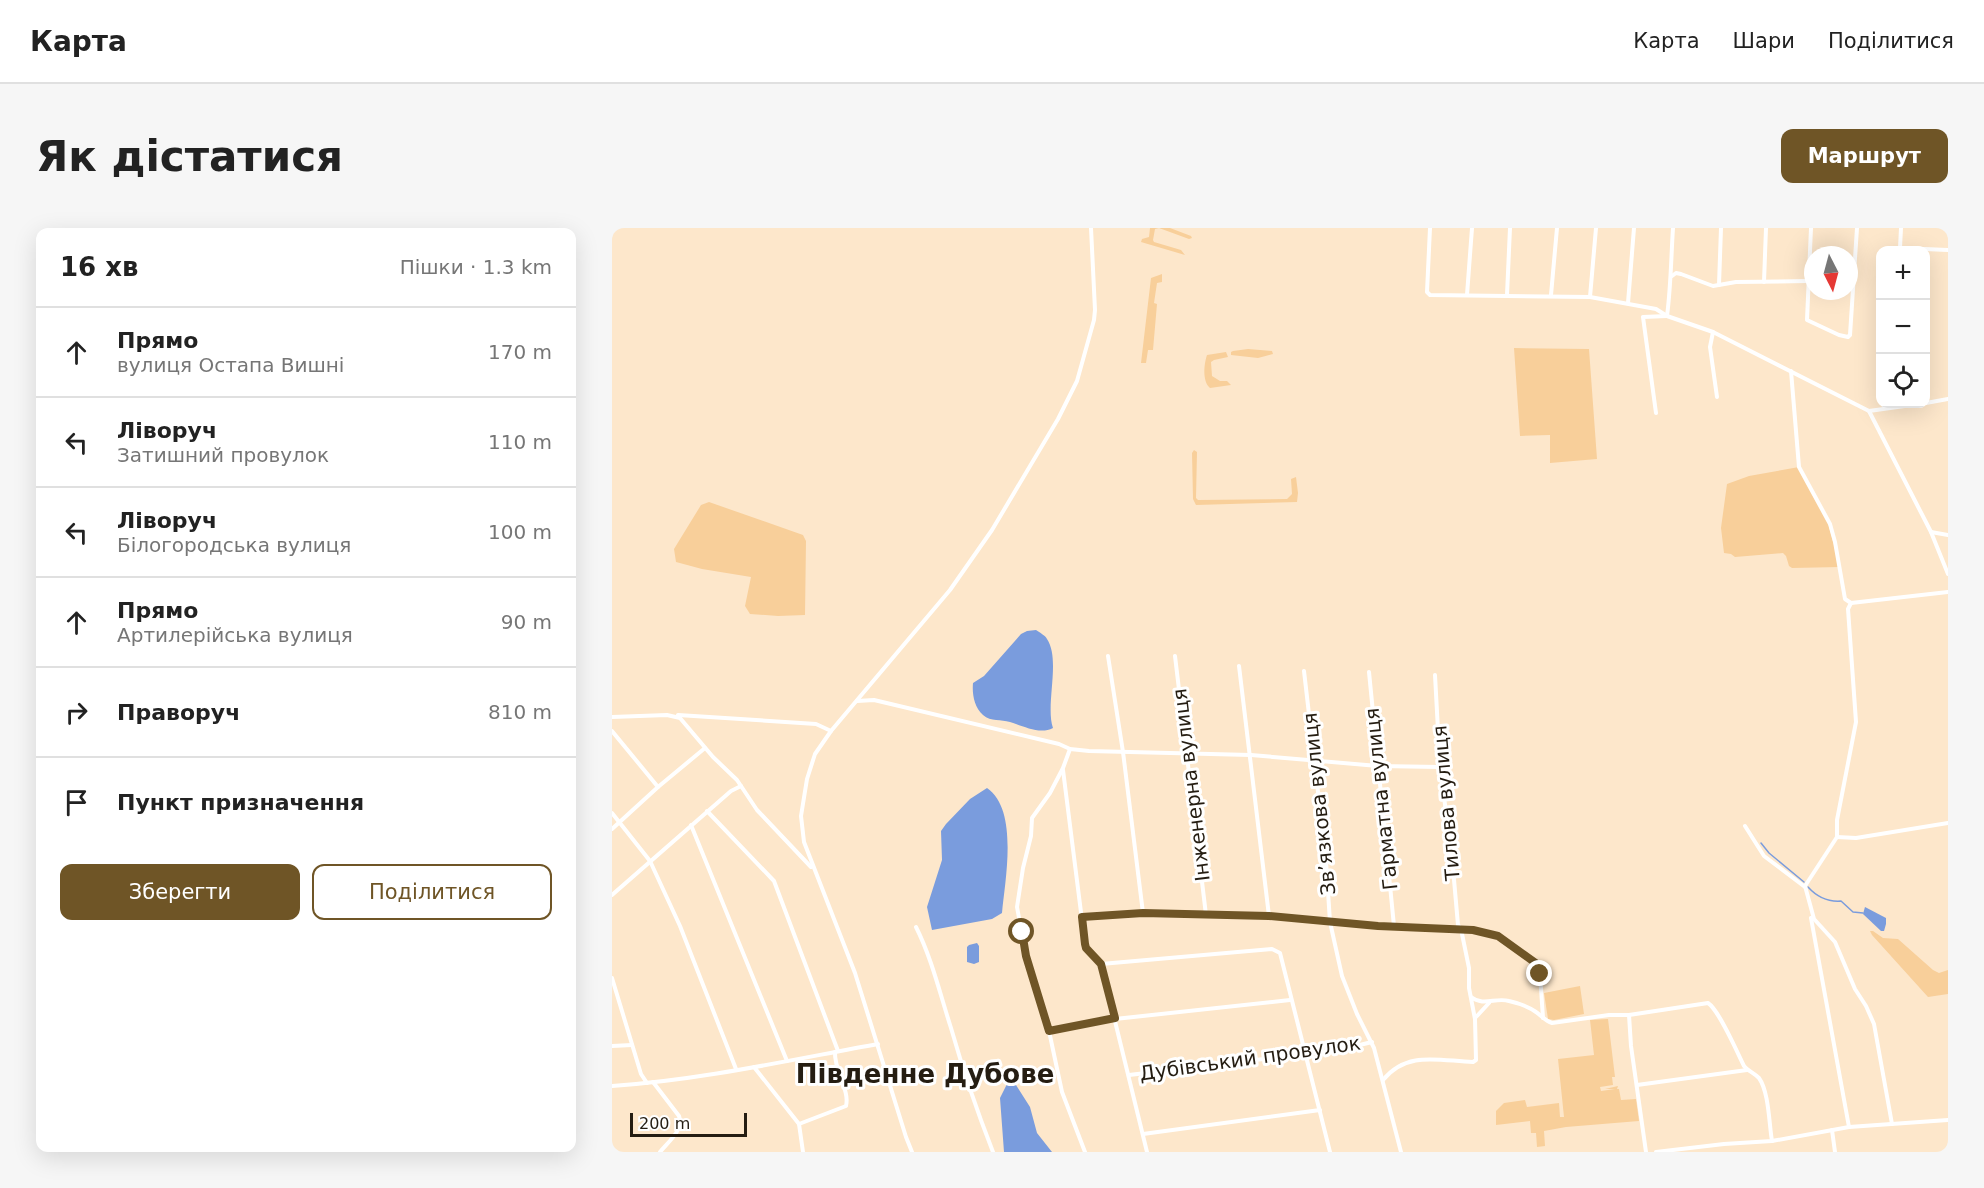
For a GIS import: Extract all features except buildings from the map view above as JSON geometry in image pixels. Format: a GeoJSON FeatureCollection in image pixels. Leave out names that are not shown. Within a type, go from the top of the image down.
{"type":"FeatureCollection","features":[{"type":"Feature","properties":{"kind":"street"},"geometry":{"type":"LineString","coordinates":[[912,1152],[855,973],[804,842],[801,816],[810,767],[815,754],[831,731],[929,616],[972,560],[1030,467],[1077,381],[1095,310],[1091,228]]}},
{"type":"Feature","properties":{"kind":"street"},"geometry":{"type":"LineString","coordinates":[[1430,228],[1426,279],[1427,292],[1430,295],[1590,297],[1656,309],[1667,316],[1713,332],[1869,411],[1890,408]]}},
{"type":"Feature","properties":{"kind":"street"},"geometry":{"type":"LineString","coordinates":[[1467,295],[1472,228]]}},
{"type":"Feature","properties":{"kind":"street"},"geometry":{"type":"LineString","coordinates":[[1507,295],[1510,228]]}},
{"type":"Feature","properties":{"kind":"street"},"geometry":{"type":"LineString","coordinates":[[1551,295],[1557,228]]}},
{"type":"Feature","properties":{"kind":"street"},"geometry":{"type":"LineString","coordinates":[[1590,297],[1596,228]]}},
{"type":"Feature","properties":{"kind":"street"},"geometry":{"type":"LineString","coordinates":[[1628,303],[1634,228]]}},
{"type":"Feature","properties":{"kind":"street"},"geometry":{"type":"LineString","coordinates":[[1667,316],[1672,276],[1670,267],[1673,228]]}},
{"type":"Feature","properties":{"kind":"street"},"geometry":{"type":"LineString","coordinates":[[1719,285],[1721,228]]}},
{"type":"Feature","properties":{"kind":"street"},"geometry":{"type":"LineString","coordinates":[[1764,282],[1766,228]]}},
{"type":"Feature","properties":{"kind":"street"},"geometry":{"type":"LineString","coordinates":[[1810,246],[1811,228]]}},
{"type":"Feature","properties":{"kind":"street"},"geometry":{"type":"LineString","coordinates":[[1856,246],[1857,228]]}},
{"type":"Feature","properties":{"kind":"street"},"geometry":{"type":"LineString","coordinates":[[1901,228],[1900,248],[1948,250]]}},
{"type":"Feature","properties":{"kind":"street"},"geometry":{"type":"LineString","coordinates":[[1672,276],[1676,273],[1681,274],[1713,286],[1724,283],[1804,281]]}},
{"type":"Feature","properties":{"kind":"street"},"geometry":{"type":"LineString","coordinates":[[1808,300],[1807,321],[1848,337],[1852,300]]}},
{"type":"Feature","properties":{"kind":"street"},"geometry":{"type":"LineString","coordinates":[[1656,413],[1643,317],[1667,316]]}},
{"type":"Feature","properties":{"kind":"street"},"geometry":{"type":"LineString","coordinates":[[1713,332],[1710,347],[1717,397]]}},
{"type":"Feature","properties":{"kind":"street"},"geometry":{"type":"LineString","coordinates":[[1791,371],[1799,467],[1830,524],[1845,599],[1851,603],[1948,592]]}},
{"type":"Feature","properties":{"kind":"street"},"geometry":{"type":"LineString","coordinates":[[1930,402],[1948,399]]}},
{"type":"Feature","properties":{"kind":"street"},"geometry":{"type":"LineString","coordinates":[[1869,411],[1931,532],[1948,574]]}},
{"type":"Feature","properties":{"kind":"street"},"geometry":{"type":"LineString","coordinates":[[1931,532],[1948,535]]}},
{"type":"Feature","properties":{"kind":"street"},"geometry":{"type":"LineString","coordinates":[[1849,1127],[1805,886],[1837,837],[1837,820],[1856,722],[1848,609],[1851,603]]}},
{"type":"Feature","properties":{"kind":"street"},"geometry":{"type":"LineString","coordinates":[[1108,656],[1123,752],[1143,913]]}},
{"type":"Feature","properties":{"kind":"street","name":"Інженерна вулиця"},"geometry":{"type":"LineString","coordinates":[[1175,656],[1206,915]]}},
{"type":"Feature","properties":{"kind":"street"},"geometry":{"type":"LineString","coordinates":[[1239,666],[1269,916]]}},
{"type":"Feature","properties":{"kind":"street","name":"Звʼязкова вулиця"},"geometry":{"type":"LineString","coordinates":[[1304,671],[1326,861],[1330,922],[1342,976],[1357,1014],[1372,1042],[1401,1152]]}},
{"type":"Feature","properties":{"kind":"street","name":"Гарматна вулиця"},"geometry":{"type":"LineString","coordinates":[[1369,672],[1394,926]]}},
{"type":"Feature","properties":{"kind":"street","name":"Тилова вулиця"},"geometry":{"type":"LineString","coordinates":[[1382,1080],[1394,1067],[1421,1059],[1473,1062],[1477,1055],[1475,1019],[1469,988],[1469,968],[1461,929],[1458,925],[1440,767],[1435,675]]}},
{"type":"Feature","properties":{"kind":"street"},"geometry":{"type":"LineString","coordinates":[[856,701],[874,700],[1059,744],[1070,749],[1251,755],[1378,766],[1440,767]]}},
{"type":"Feature","properties":{"kind":"street"},"geometry":{"type":"LineString","coordinates":[[612,717],[674,715],[816,724],[831,731]]}},
{"type":"Feature","properties":{"kind":"street"},"geometry":{"type":"LineString","coordinates":[[674,715],[680,718],[705,748],[728,770],[757,810],[804,857],[815,872]]}},
{"type":"Feature","properties":{"kind":"street"},"geometry":{"type":"LineString","coordinates":[[612,731],[658,786]]}},
{"type":"Feature","properties":{"kind":"street"},"geometry":{"type":"LineString","coordinates":[[612,829],[658,786],[705,748]]}},
{"type":"Feature","properties":{"kind":"street"},"geometry":{"type":"LineString","coordinates":[[1070,749],[1050,793],[1032,818],[1031,836],[1017,907],[1026,956],[1049,1031],[1062,1092],[1085,1152]]}},
{"type":"Feature","properties":{"kind":"street"},"geometry":{"type":"LineString","coordinates":[[1063,768],[1086,948],[1101,964],[1147,1152]]}},
{"type":"Feature","properties":{"kind":"street"},"geometry":{"type":"LineString","coordinates":[[612,895],[731,790],[741,786]]}},
{"type":"Feature","properties":{"kind":"street"},"geometry":{"type":"LineString","coordinates":[[707,811],[774,882],[837,1052],[836,1068],[847,1095],[846,1106],[800,1124]]}},
{"type":"Feature","properties":{"kind":"street"},"geometry":{"type":"LineString","coordinates":[[612,813],[650,861],[680,926],[736,1069]]}},
{"type":"Feature","properties":{"kind":"street"},"geometry":{"type":"LineString","coordinates":[[1837,837],[1856,838],[1948,823]]}},
{"type":"Feature","properties":{"kind":"street"},"geometry":{"type":"LineString","coordinates":[[691,825],[787,1061]]}},
{"type":"Feature","properties":{"kind":"street"},"geometry":{"type":"LineString","coordinates":[[1745,826],[1764,856],[1805,886],[1811,911],[1818,924],[1835,942],[1855,989],[1874,1024],[1892,1124]]}},
{"type":"Feature","properties":{"kind":"street"},"geometry":{"type":"LineString","coordinates":[[1082,917],[1143,913],[1269,916],[1330,922],[1461,929],[1498,936],[1539,967],[1543,1018]]}},
{"type":"Feature","properties":{"kind":"street"},"geometry":{"type":"LineString","coordinates":[[1812,926],[1814,923],[1818,924]]}},
{"type":"Feature","properties":{"kind":"street"},"geometry":{"type":"LineString","coordinates":[[916,927],[934,973],[951,1031],[993,1152]]}},
{"type":"Feature","properties":{"kind":"street"},"geometry":{"type":"LineString","coordinates":[[1101,964],[1272,949],[1280,953],[1330,1152]]}},
{"type":"Feature","properties":{"kind":"street"},"geometry":{"type":"LineString","coordinates":[[612,978],[641,1074],[647,1083]]}},
{"type":"Feature","properties":{"kind":"street"},"geometry":{"type":"LineString","coordinates":[[1471,997],[1479,1002],[1507,1000],[1530,1008],[1552,1023],[1609,1015],[1629,1015],[1708,1003],[1712,1005],[1747,1070]]}},
{"type":"Feature","properties":{"kind":"street"},"geometry":{"type":"LineString","coordinates":[[1049,1031],[1115,1018],[1290,1000]]}},
{"type":"Feature","properties":{"kind":"street"},"geometry":{"type":"LineString","coordinates":[[1475,1019],[1490,1002]]}},
{"type":"Feature","properties":{"kind":"street"},"geometry":{"type":"LineString","coordinates":[[1629,1015],[1631,1046],[1646,1152]]}},
{"type":"Feature","properties":{"kind":"street","name":"Дубівський провулок"},"geometry":{"type":"LineString","coordinates":[[1129,1074],[1339,1050],[1372,1042]]}},
{"type":"Feature","properties":{"kind":"street"},"geometry":{"type":"LineString","coordinates":[[612,1086],[754,1067],[878,1044]]}},
{"type":"Feature","properties":{"kind":"street"},"geometry":{"type":"LineString","coordinates":[[612,1046],[632,1045]]}},
{"type":"Feature","properties":{"kind":"street"},"geometry":{"type":"LineString","coordinates":[[754,1067],[800,1124],[803,1152]]}},
{"type":"Feature","properties":{"kind":"street"},"geometry":{"type":"LineString","coordinates":[[1637,1085],[1747,1070],[1755,1074],[1762,1084],[1772,1141]]}},
{"type":"Feature","properties":{"kind":"street"},"geometry":{"type":"LineString","coordinates":[[653,1082],[679,1116],[681,1123],[659,1152]]}},
{"type":"Feature","properties":{"kind":"street"},"geometry":{"type":"LineString","coordinates":[[1143,1134],[1320,1110]]}},
{"type":"Feature","properties":{"kind":"street"},"geometry":{"type":"LineString","coordinates":[[1656,1152],[1772,1141],[1849,1127],[1948,1120]]}},
{"type":"Feature","properties":{"kind":"street"},"geometry":{"type":"LineString","coordinates":[[1832,1130],[1835,1152]]}},
{"type":"Feature","properties":{"kind":"shaded area"},"geometry":{"type":"Polygon","coordinates":[[[1150,228],[1159,228],[1155,229],[1154,242],[1181,250],[1185,255],[1141,242],[1142,239],[1149,237],[1150,228]]]}},
{"type":"Feature","properties":{"kind":"shaded area"},"geometry":{"type":"Polygon","coordinates":[[[1159,228],[1170,228],[1192,238],[1189,239],[1159,228]]]}},
{"type":"Feature","properties":{"kind":"shaded area"},"geometry":{"type":"Polygon","coordinates":[[[1162,274],[1162,282],[1157,283],[1154,303],[1157,304],[1153,350],[1148,350],[1146,363],[1141,363],[1151,278],[1162,274]]]}},
{"type":"Feature","properties":{"kind":"shaded area"},"geometry":{"type":"Polygon","coordinates":[[[1514,348],[1589,349],[1597,459],[1550,463],[1550,435],[1520,436],[1514,348]]]}},
{"type":"Feature","properties":{"kind":"shaded area"},"geometry":{"type":"Polygon","coordinates":[[[1248,349],[1272,351],[1273,354],[1258,358],[1231,355],[1233,351],[1248,349]]]}},
{"type":"Feature","properties":{"kind":"shaded area"},"geometry":{"type":"Polygon","coordinates":[[[1226,352],[1228,357],[1211,362],[1212,376],[1220,381],[1227,381],[1231,385],[1210,388],[1205,377],[1207,355],[1226,352]]]}},
{"type":"Feature","properties":{"kind":"shaded area"},"geometry":{"type":"Polygon","coordinates":[[[1194,450],[1197,452],[1196,498],[1198,500],[1287,499],[1292,494],[1291,479],[1296,477],[1297,502],[1196,505],[1193,499],[1192,453],[1194,450]]]}},
{"type":"Feature","properties":{"kind":"shaded area"},"geometry":{"type":"Polygon","coordinates":[[[1799,467],[1825,512],[1840,567],[1792,568],[1783,553],[1735,557],[1724,553],[1721,528],[1727,484],[1749,476],[1799,467]]]}},
{"type":"Feature","properties":{"kind":"shaded area"},"geometry":{"type":"Polygon","coordinates":[[[709,502],[803,535],[806,541],[805,615],[750,614],[745,606],[751,577],[676,562],[674,549],[701,505],[709,502]]]}},
{"type":"Feature","properties":{"kind":"shaded area"},"geometry":{"type":"Polygon","coordinates":[[[1870,931],[1883,938],[1898,939],[1939,973],[1948,970],[1948,994],[1928,997],[1870,931]]]}},
{"type":"Feature","properties":{"kind":"shaded area"},"geometry":{"type":"Polygon","coordinates":[[[1580,986],[1584,1014],[1554,1020],[1548,1019],[1544,993],[1580,986]]]}},
{"type":"Feature","properties":{"kind":"shaded area"},"geometry":{"type":"Polygon","coordinates":[[[1608,1019],[1615,1077],[1612,1077],[1613,1085],[1600,1087],[1601,1091],[1615,1089],[1605,1089],[1618,1086],[1621,1100],[1636,1099],[1639,1121],[1544,1131],[1545,1146],[1537,1147],[1536,1133],[1531,1133],[1530,1121],[1496,1125],[1496,1111],[1504,1103],[1525,1100],[1527,1107],[1559,1103],[1560,1117],[1564,1117],[1558,1059],[1594,1055],[1590,1020],[1608,1019]]]}},
{"type":"Feature","properties":{"kind":"water"},"geometry":{"type":"Polygon","coordinates":[[[1036,630],[1047,639],[1053,659],[1051,718],[1053,728],[1043,731],[986,717],[978,708],[973,692],[973,683],[984,676],[1021,634],[1036,630]]]}},
{"type":"Feature","properties":{"kind":"water"},"geometry":{"type":"Polygon","coordinates":[[[987,788],[997,798],[1007,829],[1007,865],[1002,913],[992,919],[932,930],[927,907],[942,860],[941,831],[970,799],[987,788]]]}},
{"type":"Feature","properties":{"kind":"water"},"geometry":{"type":"Polygon","coordinates":[[[1865,907],[1886,918],[1884,931],[1881,931],[1863,914],[1865,907]]]}},
{"type":"Feature","properties":{"kind":"water"},"geometry":{"type":"Polygon","coordinates":[[[977,943],[979,962],[974,964],[967,962],[967,947],[977,943]]]}},
{"type":"Feature","properties":{"kind":"water"},"geometry":{"type":"Polygon","coordinates":[[[1010,1081],[1016,1085],[1030,1107],[1037,1133],[1052,1152],[1004,1152],[1000,1098],[1010,1081]]]}},
{"type":"Feature","properties":{"kind":"waterway"},"geometry":{"type":"LineString","coordinates":[[1761,843],[1769,853],[1804,882]]}},
{"type":"Feature","properties":{"kind":"waterway"},"geometry":{"type":"LineString","coordinates":[[1808,887],[1823,898],[1841,901],[1853,912],[1863,913]]}},
{"type":"Feature","properties":{"kind":"district","name":"Південне Дубове"},"geometry":{"type":"Point","coordinates":[925,1074]}},
{"type":"Feature","properties":{"kind":"route"},"geometry":{"type":"LineString","coordinates":[[1022,932],[1026,956],[1049,1031],[1115,1018],[1101,964],[1085,944],[1082,917],[1096,915],[1143,913],[1269,916],[1378,926],[1473,930],[1498,936],[1537,964],[1540,974]]}}]}
